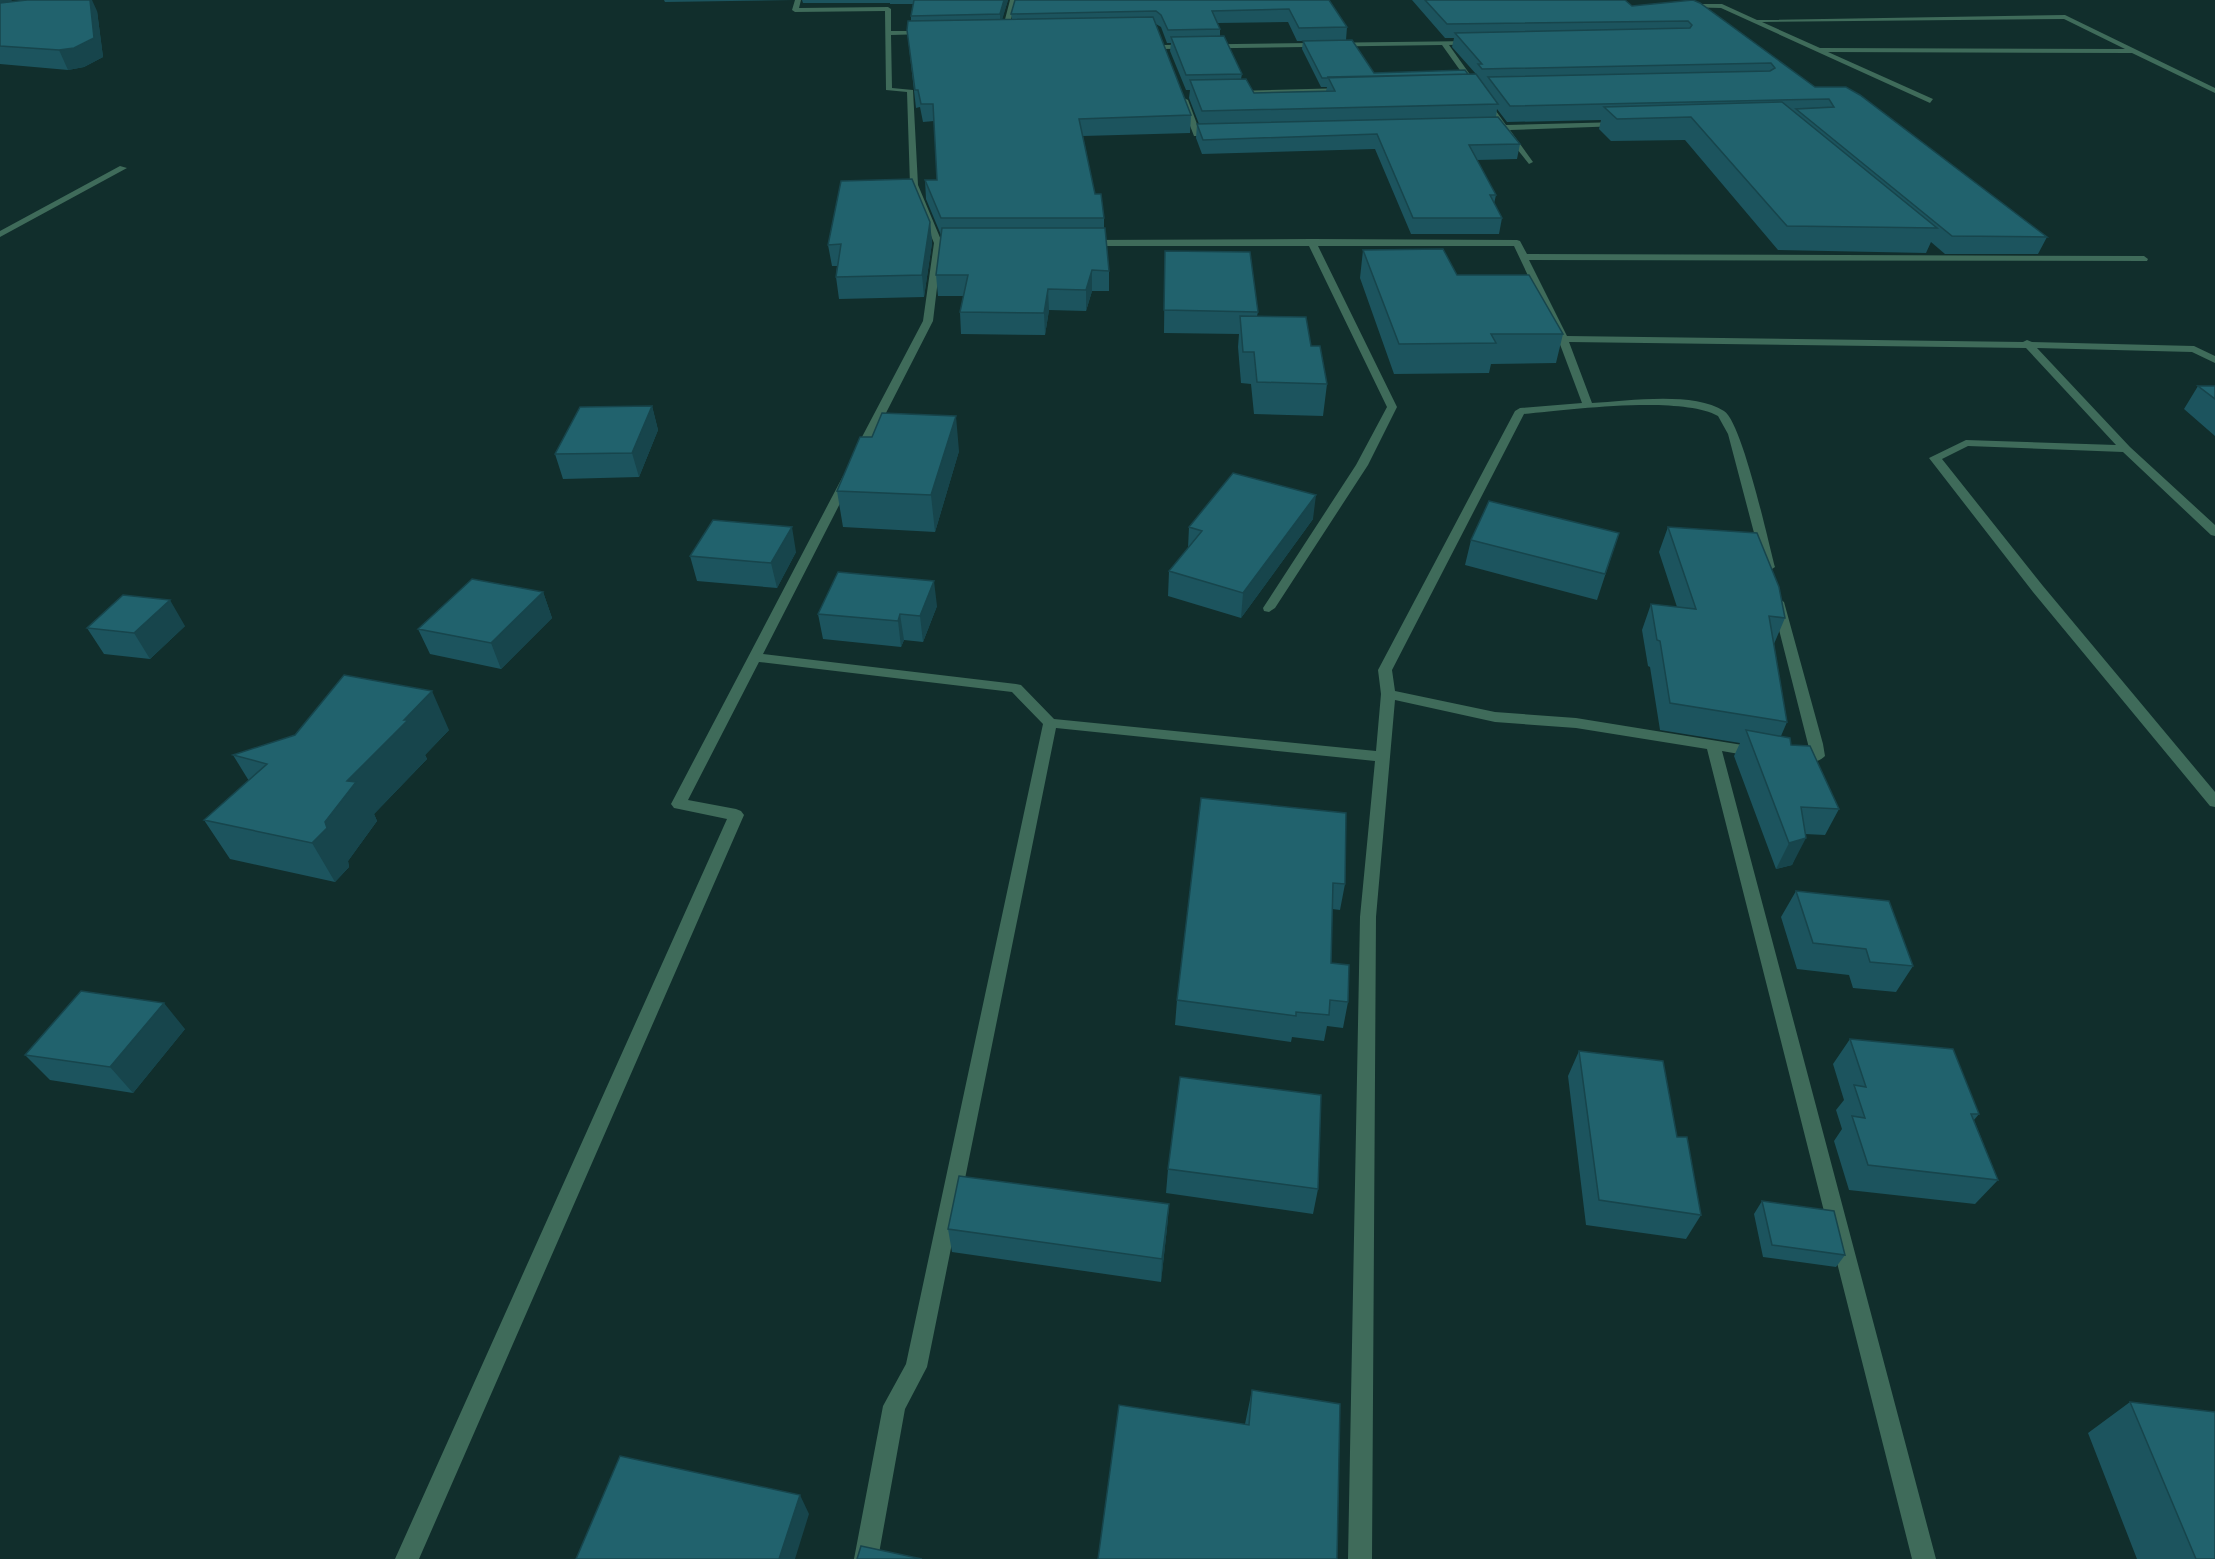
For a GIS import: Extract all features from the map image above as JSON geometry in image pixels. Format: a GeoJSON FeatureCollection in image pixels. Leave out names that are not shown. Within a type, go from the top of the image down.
{"type":"FeatureCollection","features":[{"type":"Feature","properties":{"kind":"street"},"geometry":{"type":"LineString","coordinates":[[407,1559],[736,815],[679,804],[928,321],[938,243],[914,185],[910,90],[889,90],[888,9],[795,10],[798,0]]}},
{"type":"Feature","properties":{"kind":"street"},"geometry":{"type":"LineString","coordinates":[[1005,31],[1013,0]]}},
{"type":"Feature","properties":{"kind":"street"},"geometry":{"type":"LineString","coordinates":[[1675,6],[1722,6],[1930,101]]}},
{"type":"Feature","properties":{"kind":"street"},"geometry":{"type":"LineString","coordinates":[[1754,20],[2065,17],[2215,91]]}},
{"type":"Feature","properties":{"kind":"street"},"geometry":{"type":"LineString","coordinates":[[993,31],[1016,31]]}},
{"type":"Feature","properties":{"kind":"street"},"geometry":{"type":"LineString","coordinates":[[888,33],[935,32]]}},
{"type":"Feature","properties":{"kind":"street"},"geometry":{"type":"LineString","coordinates":[[1160,38],[1167,56]]}},
{"type":"Feature","properties":{"kind":"street"},"geometry":{"type":"LineString","coordinates":[[1163,47],[1488,42]]}},
{"type":"Feature","properties":{"kind":"street"},"geometry":{"type":"LineString","coordinates":[[1444,44],[1478,87],[1529,162]]}},
{"type":"Feature","properties":{"kind":"street"},"geometry":{"type":"LineString","coordinates":[[1819,50],[2133,51]]}},
{"type":"Feature","properties":{"kind":"street"},"geometry":{"type":"LineString","coordinates":[[1466,87],[1489,87]]}},
{"type":"Feature","properties":{"kind":"street"},"geometry":{"type":"LineString","coordinates":[[1229,93],[1359,90]]}},
{"type":"Feature","properties":{"kind":"street"},"geometry":{"type":"LineString","coordinates":[[1193,94],[1181,94],[1197,134],[1221,134]]}},
{"type":"Feature","properties":{"kind":"street"},"geometry":{"type":"LineString","coordinates":[[1482,128],[1626,124]]}},
{"type":"Feature","properties":{"kind":"street"},"geometry":{"type":"LineString","coordinates":[[0,234],[123,168]]}},
{"type":"Feature","properties":{"kind":"street"},"geometry":{"type":"LineString","coordinates":[[1269,608],[1362,465],[1392,407],[1312,242]]}},
{"type":"Feature","properties":{"kind":"street"},"geometry":{"type":"LineString","coordinates":[[938,243],[973,243]]}},
{"type":"Feature","properties":{"kind":"street"},"geometry":{"type":"LineString","coordinates":[[1066,243],[1517,243],[1563,339],[1588,406]]}},
{"type":"Feature","properties":{"kind":"street"},"geometry":{"type":"LineString","coordinates":[[1926,245],[1944,260]]}},
{"type":"Feature","properties":{"kind":"street"},"geometry":{"type":"LineString","coordinates":[[1523,257],[2144,260]]}},
{"type":"Feature","properties":{"kind":"street"},"geometry":{"type":"LineString","coordinates":[[1563,339],[2027,343],[2194,349],[2215,360]]}},
{"type":"Feature","properties":{"kind":"street"},"geometry":{"type":"LineString","coordinates":[[2027,343],[2126,449],[2215,532]]}},
{"type":"Feature","properties":{"kind":"street"},"geometry":{"type":"LineString","coordinates":[[1360,1559],[1368,917],[1388,694],[1384,670],[1521,411],[1588,406],[1686,404],[1707,406],[1723,414],[1733,434],[1818,756],[1794,759],[1576,723],[1495,717],[1388,694]]}},
{"type":"Feature","properties":{"kind":"street"},"geometry":{"type":"LineString","coordinates":[[2126,449],[1966,443],[1935,458],[2038,589],[2215,802]]}},
{"type":"Feature","properties":{"kind":"street"},"geometry":{"type":"LineString","coordinates":[[754,657],[1016,688],[1050,723],[1382,757]]}},
{"type":"Feature","properties":{"kind":"street"},"geometry":{"type":"LineString","coordinates":[[866,1559],[894,1406],[916,1367],[1050,723]]}},
{"type":"Feature","properties":{"kind":"street"},"geometry":{"type":"LineString","coordinates":[[1713,745],[1924,1559]]}},
{"type":"Feature","properties":{"kind":"building"},"geometry":{"type":"Polygon","coordinates":[[[27,0],[90,0],[94,38],[74,48],[59,50],[0,46],[0,3],[27,0]]]}},
{"type":"Feature","properties":{"kind":"building"},"geometry":{"type":"Polygon","coordinates":[[[914,0],[1004,0],[1000,14],[911,16],[914,0]]]}},
{"type":"Feature","properties":{"kind":"building"},"geometry":{"type":"Polygon","coordinates":[[[1015,0],[1329,0],[1347,27],[1299,28],[1289,9],[1212,11],[1220,29],[1168,30],[1161,15],[1156,11],[1011,14],[1015,0]]]}},
{"type":"Feature","properties":{"kind":"building"},"geometry":{"type":"Polygon","coordinates":[[[1425,0],[1625,0],[1632,6],[1693,0],[1815,87],[1846,87],[1860,95],[2047,237],[1952,236],[1796,109],[1834,107],[1829,99],[1510,106],[1488,77],[1770,71],[1775,68],[1771,63],[1482,69],[1478,64],[1482,64],[1455,33],[1690,28],[1692,25],[1688,21],[1447,24],[1425,0]]]}},
{"type":"Feature","properties":{"kind":"building"},"geometry":{"type":"Polygon","coordinates":[[[1153,17],[1191,115],[1079,119],[1095,194],[1101,194],[1104,218],[941,218],[925,180],[937,180],[933,104],[921,104],[918,90],[915,90],[907,30],[908,21],[1153,17]]]}},
{"type":"Feature","properties":{"kind":"building"},"geometry":{"type":"Polygon","coordinates":[[[1224,36],[1242,74],[1186,75],[1171,37],[1224,36]]]}},
{"type":"Feature","properties":{"kind":"building"},"geometry":{"type":"Polygon","coordinates":[[[1352,40],[1374,73],[1465,70],[1468,74],[1322,78],[1303,41],[1352,40]]]}},
{"type":"Feature","properties":{"kind":"building"},"geometry":{"type":"Polygon","coordinates":[[[1476,74],[1498,104],[1202,111],[1190,80],[1246,79],[1254,93],[1335,91],[1328,77],[1476,74]]]}},
{"type":"Feature","properties":{"kind":"building"},"geometry":{"type":"Polygon","coordinates":[[[1782,102],[1937,228],[1787,226],[1691,117],[1617,119],[1604,107],[1782,102]]]}},
{"type":"Feature","properties":{"kind":"building"},"geometry":{"type":"Polygon","coordinates":[[[1498,117],[1520,144],[1469,145],[1496,195],[1490,195],[1502,218],[1413,218],[1377,134],[1203,140],[1197,124],[1498,117]]]}},
{"type":"Feature","properties":{"kind":"building"},"geometry":{"type":"Polygon","coordinates":[[[912,179],[930,222],[922,275],[836,277],[841,244],[828,245],[841,181],[912,179]]]}},
{"type":"Feature","properties":{"kind":"building"},"geometry":{"type":"Polygon","coordinates":[[[942,228],[1105,228],[1109,271],[1092,270],[1086,290],[1048,289],[1044,313],[960,312],[968,275],[936,275],[942,228]]]}},
{"type":"Feature","properties":{"kind":"building"},"geometry":{"type":"Polygon","coordinates":[[[1443,249],[1457,275],[1529,275],[1563,334],[1491,334],[1496,343],[1399,344],[1363,250],[1443,249]]]}},
{"type":"Feature","properties":{"kind":"building"},"geometry":{"type":"Polygon","coordinates":[[[1165,251],[1250,252],[1258,312],[1164,310],[1165,251]]]}},
{"type":"Feature","properties":{"kind":"building"},"geometry":{"type":"Polygon","coordinates":[[[1240,316],[1306,317],[1311,346],[1320,346],[1327,384],[1257,382],[1254,352],[1243,352],[1240,316]]]}},
{"type":"Feature","properties":{"kind":"building"},"geometry":{"type":"Polygon","coordinates":[[[2198,386],[2215,386],[2215,399],[2198,386]]]}},
{"type":"Feature","properties":{"kind":"building"},"geometry":{"type":"Polygon","coordinates":[[[652,406],[632,453],[555,454],[580,407],[652,406]]]}},
{"type":"Feature","properties":{"kind":"building"},"geometry":{"type":"Polygon","coordinates":[[[882,413],[956,416],[931,495],[837,491],[860,437],[872,437],[882,413]]]}},
{"type":"Feature","properties":{"kind":"building"},"geometry":{"type":"Polygon","coordinates":[[[1233,473],[1316,495],[1243,593],[1169,571],[1202,531],[1189,527],[1233,473]]]}},
{"type":"Feature","properties":{"kind":"building"},"geometry":{"type":"Polygon","coordinates":[[[1489,501],[1619,533],[1605,574],[1471,540],[1489,501]]]}},
{"type":"Feature","properties":{"kind":"building"},"geometry":{"type":"Polygon","coordinates":[[[713,520],[792,527],[771,563],[690,556],[713,520]]]}},
{"type":"Feature","properties":{"kind":"building"},"geometry":{"type":"Polygon","coordinates":[[[1668,527],[1757,533],[1779,587],[1785,618],[1769,616],[1787,722],[1670,703],[1660,641],[1657,640],[1651,604],[1696,609],[1668,527]]]}},
{"type":"Feature","properties":{"kind":"building"},"geometry":{"type":"Polygon","coordinates":[[[838,572],[934,581],[920,616],[900,614],[898,621],[818,614],[838,572]]]}},
{"type":"Feature","properties":{"kind":"building"},"geometry":{"type":"Polygon","coordinates":[[[472,579],[543,592],[491,643],[418,629],[472,579]]]}},
{"type":"Feature","properties":{"kind":"building"},"geometry":{"type":"Polygon","coordinates":[[[123,595],[170,600],[134,633],[87,628],[123,595]]]}},
{"type":"Feature","properties":{"kind":"building"},"geometry":{"type":"Polygon","coordinates":[[[344,675],[432,691],[404,720],[408,720],[347,781],[356,782],[325,822],[327,828],[312,843],[204,820],[267,764],[233,755],[295,735],[344,675]]]}},
{"type":"Feature","properties":{"kind":"building"},"geometry":{"type":"Polygon","coordinates":[[[1746,730],[1790,738],[1791,745],[1810,746],[1839,809],[1801,807],[1806,838],[1789,843],[1746,730]]]}},
{"type":"Feature","properties":{"kind":"building"},"geometry":{"type":"Polygon","coordinates":[[[1201,798],[1346,813],[1345,884],[1333,883],[1331,963],[1349,965],[1348,1002],[1330,1000],[1329,1015],[1296,1012],[1296,1016],[1177,1000],[1201,798]]]}},
{"type":"Feature","properties":{"kind":"building"},"geometry":{"type":"Polygon","coordinates":[[[1796,891],[1889,901],[1913,966],[1870,962],[1866,949],[1813,943],[1796,891]]]}},
{"type":"Feature","properties":{"kind":"building"},"geometry":{"type":"Polygon","coordinates":[[[81,991],[164,1003],[110,1067],[25,1055],[81,991]]]}},
{"type":"Feature","properties":{"kind":"building"},"geometry":{"type":"Polygon","coordinates":[[[1850,1039],[1953,1049],[1979,1114],[1971,1114],[1998,1180],[1868,1165],[1852,1116],[1865,1118],[1854,1085],[1866,1087],[1850,1039]]]}},
{"type":"Feature","properties":{"kind":"building"},"geometry":{"type":"Polygon","coordinates":[[[1579,1051],[1663,1061],[1677,1137],[1687,1137],[1701,1215],[1599,1200],[1579,1051]]]}},
{"type":"Feature","properties":{"kind":"building"},"geometry":{"type":"Polygon","coordinates":[[[1180,1077],[1321,1095],[1318,1189],[1168,1169],[1180,1077]]]}},
{"type":"Feature","properties":{"kind":"building"},"geometry":{"type":"Polygon","coordinates":[[[959,1176],[1169,1204],[1162,1259],[948,1229],[959,1176]]]}},
{"type":"Feature","properties":{"kind":"building"},"geometry":{"type":"Polygon","coordinates":[[[1762,1201],[1834,1211],[1845,1255],[1772,1245],[1762,1201]]]}},
{"type":"Feature","properties":{"kind":"building"},"geometry":{"type":"Polygon","coordinates":[[[1252,1390],[1340,1404],[1337,1559],[1098,1559],[1119,1405],[1249,1425],[1252,1390]]]}},
{"type":"Feature","properties":{"kind":"building"},"geometry":{"type":"Polygon","coordinates":[[[2130,1402],[2215,1412],[2215,1559],[2196,1559],[2130,1402]]]}},
{"type":"Feature","properties":{"kind":"building"},"geometry":{"type":"Polygon","coordinates":[[[620,1456],[800,1495],[779,1559],[576,1559],[620,1456]]]}},
{"type":"Feature","properties":{"kind":"building"},"geometry":{"type":"Polygon","coordinates":[[[861,1546],[922,1559],[857,1559],[861,1546]]]}}]}
